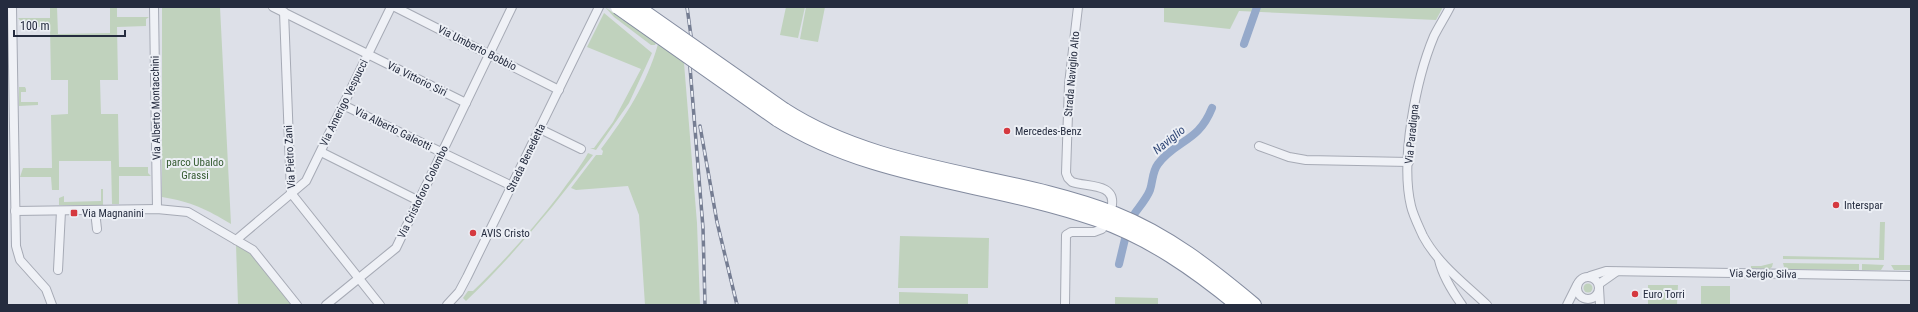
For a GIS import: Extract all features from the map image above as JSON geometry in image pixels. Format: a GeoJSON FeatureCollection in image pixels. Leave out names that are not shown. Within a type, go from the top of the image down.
{"type":"FeatureCollection","features":[{"type":"Feature","properties":{"kind":"highway"},"geometry":{"type":"LineString","coordinates":[[618,7],[780,114],[873,152],[1074,201],[1121,217],[1156,233],[1190,254],[1254,305]]}},
{"type":"Feature","properties":{"kind":"highway"},"geometry":{"type":"LineString","coordinates":[[637,7],[817,141],[862,159],[1073,212],[1111,225],[1176,257],[1238,305]]}},
{"type":"Feature","properties":{"kind":"street"},"geometry":{"type":"LineString","coordinates":[[12,7],[16,246],[20,260],[46,289],[52,305]]}},
{"type":"Feature","properties":{"kind":"street","name":"Via Alberto Montacchini"},"geometry":{"type":"LineString","coordinates":[[154,7],[157,210]]}},
{"type":"Feature","properties":{"kind":"street","name":"Via Vittorio Siri"},"geometry":{"type":"LineString","coordinates":[[273,7],[466,103]]}},
{"type":"Feature","properties":{"kind":"street","name":"Via Amerigo Vespucci"},"geometry":{"type":"LineString","coordinates":[[236,240],[306,181],[391,7]]}},
{"type":"Feature","properties":{"kind":"street","name":"Via Umberto Bobbio"},"geometry":{"type":"LineString","coordinates":[[395,7],[559,90]]}},
{"type":"Feature","properties":{"kind":"street","name":"Via Cristoforo Colombo"},"geometry":{"type":"LineString","coordinates":[[326,305],[396,248],[512,7]]}},
{"type":"Feature","properties":{"kind":"street","name":"Strada Benedetta"},"geometry":{"type":"LineString","coordinates":[[447,305],[464,283],[599,7]]}},
{"type":"Feature","properties":{"kind":"street","name":"Strada Naviglio Alto"},"geometry":{"type":"LineString","coordinates":[[1078,7],[1069,84],[1066,173],[1072,182],[1107,190],[1111,195],[1112,206]]}},
{"type":"Feature","properties":{"kind":"street","name":"Via Paradigna"},"geometry":{"type":"LineString","coordinates":[[1450,7],[1434,36],[1418,85],[1409,162],[1411,206],[1424,236],[1439,260],[1487,305]]}},
{"type":"Feature","properties":{"kind":"street","name":"Via Pietro Zani"},"geometry":{"type":"LineString","coordinates":[[284,12],[291,193],[380,305]]}},
{"type":"Feature","properties":{"kind":"street","name":"Via Alberto Galeotti"},"geometry":{"type":"LineString","coordinates":[[343,105],[512,186]]}},
{"type":"Feature","properties":{"kind":"street"},"geometry":{"type":"LineString","coordinates":[[540,129],[581,149]]}},
{"type":"Feature","properties":{"kind":"street"},"geometry":{"type":"LineString","coordinates":[[1259,146],[1306,160],[1409,162]]}},
{"type":"Feature","properties":{"kind":"street"},"geometry":{"type":"LineString","coordinates":[[321,152],[418,201]]}},
{"type":"Feature","properties":{"kind":"street"},"geometry":{"type":"LineString","coordinates":[[15,211],[157,210],[188,212],[252,250],[297,305]]}},
{"type":"Feature","properties":{"kind":"street"},"geometry":{"type":"LineString","coordinates":[[58,270],[61,211]]}},
{"type":"Feature","properties":{"kind":"street"},"geometry":{"type":"LineString","coordinates":[[96,211],[97,229]]}},
{"type":"Feature","properties":{"kind":"street"},"geometry":{"type":"LineString","coordinates":[[1065,305],[1066,235],[1071,232],[1094,232],[1102,229]]}},
{"type":"Feature","properties":{"kind":"street","name":"Via Paradigna"},"geometry":{"type":"LineString","coordinates":[[1439,260],[1441,269],[1450,288],[1462,305]]}},
{"type":"Feature","properties":{"kind":"street","name":"Via Sergio Silva"},"geometry":{"type":"LineString","coordinates":[[1590,276],[1606,271],[1911,276]]}},
{"type":"Feature","properties":{"kind":"street"},"geometry":{"type":"LineString","coordinates":[[1568,304],[1584,298],[1594,298],[1599,286],[1616,272]]}},
{"type":"Feature","properties":{"kind":"street"},"geometry":{"type":"LineString","coordinates":[[1568,304],[1577,284],[1582,278],[1590,276],[1597,280],[1599,286],[1600,305]]}},
{"type":"Feature","properties":{"kind":"street"},"geometry":{"type":"LineString","coordinates":[[1577,284],[1577,292],[1592,305]]}},
{"type":"Feature","properties":{"kind":"green space"},"geometry":{"type":"Polygon","coordinates":[[[50,7],[57,7],[58,34],[110,33],[110,7],[117,7],[117,17],[149,17],[146,19],[146,26],[117,27],[118,80],[100,80],[101,114],[118,114],[119,167],[148,167],[148,173],[151,176],[119,176],[119,204],[112,204],[111,161],[59,161],[59,190],[52,190],[51,177],[20,177],[23,168],[52,168],[51,115],[68,114],[68,80],[51,80],[50,27],[21,27],[21,21],[18,18],[50,18],[50,7]]]}},
{"type":"Feature","properties":{"kind":"green space","name":"parco Ubaldo Grassi"},"geometry":{"type":"Polygon","coordinates":[[[162,7],[220,7],[231,224],[198,207],[182,201],[162,197],[162,7]]]}},
{"type":"Feature","properties":{"kind":"green space"},"geometry":{"type":"Polygon","coordinates":[[[605,7],[656,43],[655,45],[651,45],[614,17],[605,7]]]}},
{"type":"Feature","properties":{"kind":"green space"},"geometry":{"type":"Polygon","coordinates":[[[786,7],[805,7],[798,38],[780,35],[786,7]]]}},
{"type":"Feature","properties":{"kind":"green space"},"geometry":{"type":"Polygon","coordinates":[[[806,7],[825,7],[818,42],[800,39],[806,7]]]}},
{"type":"Feature","properties":{"kind":"green space"},"geometry":{"type":"Polygon","coordinates":[[[1164,7],[1443,7],[1436,20],[1239,11],[1230,29],[1164,22],[1164,7]]]}},
{"type":"Feature","properties":{"kind":"green space"},"geometry":{"type":"Polygon","coordinates":[[[604,13],[652,53],[629,103],[596,150],[590,148],[594,148],[613,122],[641,69],[587,47],[604,13]]]}},
{"type":"Feature","properties":{"kind":"green space"},"geometry":{"type":"Polygon","coordinates":[[[658,44],[684,63],[697,223],[700,305],[645,305],[639,215],[628,186],[576,190],[571,188],[596,155],[602,155],[603,151],[601,149],[627,112],[648,73],[658,44]]]}},
{"type":"Feature","properties":{"kind":"green space"},"geometry":{"type":"Polygon","coordinates":[[[19,87],[25,87],[26,89],[26,92],[21,92],[21,102],[38,102],[38,105],[19,106],[19,87]]]}},
{"type":"Feature","properties":{"kind":"green space"},"geometry":{"type":"Polygon","coordinates":[[[588,153],[593,155],[548,212],[500,267],[466,301],[463,298],[468,291],[473,291],[507,257],[549,208],[588,153]]]}},
{"type":"Feature","properties":{"kind":"green space"},"geometry":{"type":"Polygon","coordinates":[[[101,189],[103,189],[103,205],[59,205],[59,198],[64,196],[64,202],[101,201],[101,189]]]}},
{"type":"Feature","properties":{"kind":"green space"},"geometry":{"type":"Polygon","coordinates":[[[1880,222],[1885,222],[1884,260],[1783,259],[1783,256],[1879,258],[1880,222]]]}},
{"type":"Feature","properties":{"kind":"green space"},"geometry":{"type":"Polygon","coordinates":[[[900,236],[989,238],[988,288],[898,288],[900,236]]]}},
{"type":"Feature","properties":{"kind":"green space"},"geometry":{"type":"Polygon","coordinates":[[[236,245],[251,252],[294,305],[238,305],[236,245]]]}},
{"type":"Feature","properties":{"kind":"green space"},"geometry":{"type":"Polygon","coordinates":[[[1773,263],[1772,267],[1769,269],[1751,268],[1751,266],[1761,266],[1773,263]]]}},
{"type":"Feature","properties":{"kind":"green space"},"geometry":{"type":"Polygon","coordinates":[[[1783,263],[1859,264],[1859,270],[1789,269],[1784,267],[1783,263]]]}},
{"type":"Feature","properties":{"kind":"green space"},"geometry":{"type":"Polygon","coordinates":[[[1862,264],[1884,265],[1881,270],[1862,270],[1862,264]]]}},
{"type":"Feature","properties":{"kind":"green space"},"geometry":{"type":"Polygon","coordinates":[[[1891,265],[1911,265],[1911,270],[1894,270],[1891,265]]]}},
{"type":"Feature","properties":{"kind":"green space"},"geometry":{"type":"Polygon","coordinates":[[[1586,284],[1590,284],[1592,288],[1590,292],[1586,292],[1584,290],[1584,286],[1586,284]]]}},
{"type":"Feature","properties":{"kind":"green space"},"geometry":{"type":"Polygon","coordinates":[[[1648,285],[1678,285],[1677,305],[1648,305],[1648,285]]]}},
{"type":"Feature","properties":{"kind":"green space"},"geometry":{"type":"Polygon","coordinates":[[[1701,286],[1730,286],[1730,305],[1701,305],[1701,286]]]}},
{"type":"Feature","properties":{"kind":"green space"},"geometry":{"type":"Polygon","coordinates":[[[899,292],[968,294],[968,305],[899,305],[899,292]]]}},
{"type":"Feature","properties":{"kind":"green space"},"geometry":{"type":"Polygon","coordinates":[[[1115,297],[1158,298],[1158,305],[1115,305],[1115,297]]]}},
{"type":"Feature","properties":{"kind":"waterway","name":"Naviglio"},"geometry":{"type":"LineString","coordinates":[[1244,44],[1257,7]]}},
{"type":"Feature","properties":{"kind":"waterway","name":"Naviglio"},"geometry":{"type":"LineString","coordinates":[[1135,213],[1149,193],[1158,164],[1172,150],[1194,135],[1212,108]]}},
{"type":"Feature","properties":{"kind":"waterway","name":"Naviglio"},"geometry":{"type":"LineString","coordinates":[[1119,264],[1125,239]]}},
{"type":"Feature","properties":{"kind":"railway"},"geometry":{"type":"LineString","coordinates":[[687,7],[691,36]]}},
{"type":"Feature","properties":{"kind":"railway"},"geometry":{"type":"LineString","coordinates":[[690,67],[703,228],[705,305]]}},
{"type":"Feature","properties":{"kind":"railway"},"geometry":{"type":"LineString","coordinates":[[700,126],[717,222],[737,305]]}},
{"type":"Feature","properties":{"kind":"place","name":"Mercedes-Benz"},"geometry":{"type":"Point","coordinates":[1007,131]}},
{"type":"Feature","properties":{"kind":"place","name":"Interspar"},"geometry":{"type":"Point","coordinates":[1836,205]}},
{"type":"Feature","properties":{"kind":"place","name":"Via Magnanini"},"geometry":{"type":"Point","coordinates":[74,213]}},
{"type":"Feature","properties":{"kind":"place","name":"AVIS Cristo"},"geometry":{"type":"Point","coordinates":[473,233]}},
{"type":"Feature","properties":{"kind":"place","name":"Euro Torri"},"geometry":{"type":"Point","coordinates":[1635,294]}}]}
